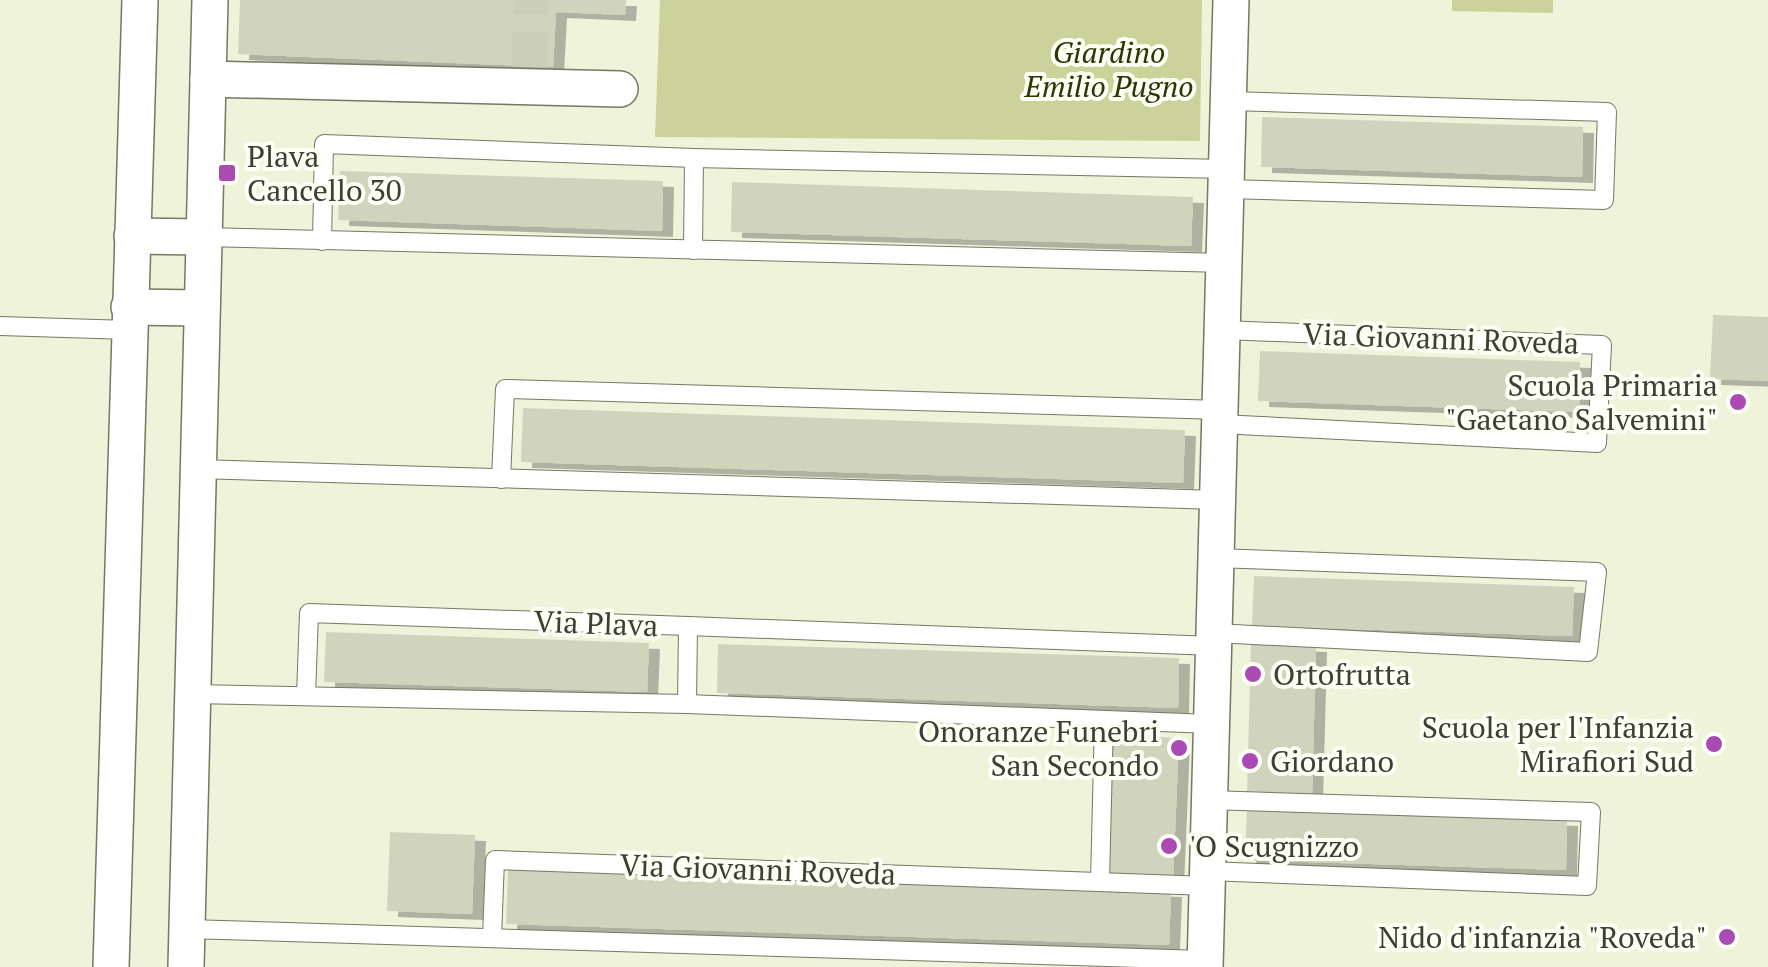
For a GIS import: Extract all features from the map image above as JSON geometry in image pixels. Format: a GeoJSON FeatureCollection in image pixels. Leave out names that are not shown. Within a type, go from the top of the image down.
{"type":"FeatureCollection","features":[{"type":"Feature","properties":{"kind":"street"},"geometry":{"type":"LineString","coordinates":[[111,967],[140,0]]}},
{"type":"Feature","properties":{"kind":"street"},"geometry":{"type":"LineString","coordinates":[[186,967],[210,0]]}},
{"type":"Feature","properties":{"kind":"street"},"geometry":{"type":"LineString","coordinates":[[1205,964],[1231,0]]}},
{"type":"Feature","properties":{"kind":"street"},"geometry":{"type":"LineString","coordinates":[[208,79],[528,77],[620,89]]}},
{"type":"Feature","properties":{"kind":"street"},"geometry":{"type":"LineString","coordinates":[[132,236],[204,238]]}},
{"type":"Feature","properties":{"kind":"street"},"geometry":{"type":"LineString","coordinates":[[129,318],[201,308]]}},
{"type":"Feature","properties":{"kind":"lane"},"geometry":{"type":"LineString","coordinates":[[322,241],[324,144],[1227,179],[1604,200],[1607,112],[1230,101]]}},
{"type":"Feature","properties":{"kind":"lane"},"geometry":{"type":"LineString","coordinates":[[692,250],[694,158]]}},
{"type":"Feature","properties":{"kind":"lane"},"geometry":{"type":"LineString","coordinates":[[204,238],[1225,263]]}},
{"type":"Feature","properties":{"kind":"lane"},"geometry":{"type":"LineString","coordinates":[[0,326],[129,318]]}},
{"type":"Feature","properties":{"kind":"lane","name":"Via Giovanni Roveda"},"geometry":{"type":"LineString","coordinates":[[501,479],[506,389],[1220,417],[1597,443],[1602,344],[1223,330]]}},
{"type":"Feature","properties":{"kind":"lane"},"geometry":{"type":"LineString","coordinates":[[197,470],[1218,500]]}},
{"type":"Feature","properties":{"kind":"lane"},"geometry":{"type":"LineString","coordinates":[[688,626],[1588,652],[1597,572],[1216,558]]}},
{"type":"Feature","properties":{"kind":"lane","name":"Via Plava"},"geometry":{"type":"LineString","coordinates":[[306,696],[310,613],[688,626],[687,704]]}},
{"type":"Feature","properties":{"kind":"lane"},"geometry":{"type":"LineString","coordinates":[[192,694],[687,704],[1211,724]]}},
{"type":"Feature","properties":{"kind":"lane"},"geometry":{"type":"LineString","coordinates":[[1100,881],[1104,720]]}},
{"type":"Feature","properties":{"kind":"lane","name":"Via Giovanni Roveda"},"geometry":{"type":"LineString","coordinates":[[492,938],[495,860],[1100,881],[1207,878],[1586,886],[1591,812],[1210,800]]}},
{"type":"Feature","properties":{"kind":"lane"},"geometry":{"type":"LineString","coordinates":[[186,928],[1205,964]]}},
{"type":"Feature","properties":{"kind":"green space","name":"Giardino Emilio Pugno"},"geometry":{"type":"Polygon","coordinates":[[[660,0],[1202,0],[1200,141],[655,137],[660,0]]]}},
{"type":"Feature","properties":{"kind":"green space"},"geometry":{"type":"Polygon","coordinates":[[[1452,0],[1553,0],[1553,13],[1452,11],[1452,0]]]}},
{"type":"Feature","properties":{"kind":"building"},"geometry":{"type":"Polygon","coordinates":[[[240,0],[626,0],[625,15],[556,12],[553,67],[238,54],[240,0]]]}},
{"type":"Feature","properties":{"kind":"building"},"geometry":{"type":"Polygon","coordinates":[[[1262,117],[1583,127],[1582,177],[1261,167],[1262,117]]]}},
{"type":"Feature","properties":{"kind":"building"},"geometry":{"type":"Polygon","coordinates":[[[340,171],[663,181],[662,231],[338,220],[340,171]]]}},
{"type":"Feature","properties":{"kind":"building"},"geometry":{"type":"Polygon","coordinates":[[[732,182],[1193,197],[1191,246],[731,232],[732,182]]]}},
{"type":"Feature","properties":{"kind":"building"},"geometry":{"type":"Polygon","coordinates":[[[1713,315],[1768,317],[1768,381],[1710,379],[1713,315]]]}},
{"type":"Feature","properties":{"kind":"building"},"geometry":{"type":"Polygon","coordinates":[[[1260,351],[1580,362],[1579,412],[1258,401],[1260,351]]]}},
{"type":"Feature","properties":{"kind":"building"},"geometry":{"type":"Polygon","coordinates":[[[523,408],[1185,430],[1183,483],[521,462],[523,408]]]}},
{"type":"Feature","properties":{"kind":"building"},"geometry":{"type":"Polygon","coordinates":[[[1254,576],[1574,587],[1572,636],[1252,626],[1254,576]]]}},
{"type":"Feature","properties":{"kind":"building"},"geometry":{"type":"Polygon","coordinates":[[[326,632],[649,643],[647,692],[324,682],[326,632]]]}},
{"type":"Feature","properties":{"kind":"building"},"geometry":{"type":"Polygon","coordinates":[[[718,644],[1179,658],[1178,708],[717,693],[718,644]]]}},
{"type":"Feature","properties":{"kind":"building"},"geometry":{"type":"Polygon","coordinates":[[[1251,644],[1316,646],[1312,795],[1247,793],[1251,644]]]}},
{"type":"Feature","properties":{"kind":"building"},"geometry":{"type":"Polygon","coordinates":[[[1113,735],[1179,738],[1173,880],[1108,877],[1113,735]]]}},
{"type":"Feature","properties":{"kind":"building"},"geometry":{"type":"Polygon","coordinates":[[[1247,809],[1567,820],[1566,870],[1245,860],[1247,809]]]}},
{"type":"Feature","properties":{"kind":"building"},"geometry":{"type":"Polygon","coordinates":[[[390,832],[475,835],[472,914],[387,911],[390,832]]]}},
{"type":"Feature","properties":{"kind":"building"},"geometry":{"type":"Polygon","coordinates":[[[508,870],[1171,891],[1169,945],[506,924],[508,870]]]}},
{"type":"Feature","properties":{"kind":"tunnel"},"geometry":{"type":"LineString","coordinates":[[529,67],[531,0]]}},
{"type":"Feature","properties":{"kind":"place","name":"Plava Cancello 30"},"geometry":{"type":"Point","coordinates":[227,173]}},
{"type":"Feature","properties":{"kind":"place","name":"Scuola Primaria \"Gaetano Salvemini\""},"geometry":{"type":"Point","coordinates":[1738,402]}},
{"type":"Feature","properties":{"kind":"place","name":"Ortofrutta"},"geometry":{"type":"Point","coordinates":[1253,674]}},
{"type":"Feature","properties":{"kind":"place","name":"Scuola per l'Infanzia Mirafiori Sud"},"geometry":{"type":"Point","coordinates":[1714,744]}},
{"type":"Feature","properties":{"kind":"place","name":"Onoranze Funebri San Secondo"},"geometry":{"type":"Point","coordinates":[1179,748]}},
{"type":"Feature","properties":{"kind":"place","name":"Giordano"},"geometry":{"type":"Point","coordinates":[1250,761]}},
{"type":"Feature","properties":{"kind":"place","name":"'O Scugnizzo"},"geometry":{"type":"Point","coordinates":[1169,846]}},
{"type":"Feature","properties":{"kind":"place","name":"Nido d'infanzia \"Roveda\""},"geometry":{"type":"Point","coordinates":[1727,937]}}]}
